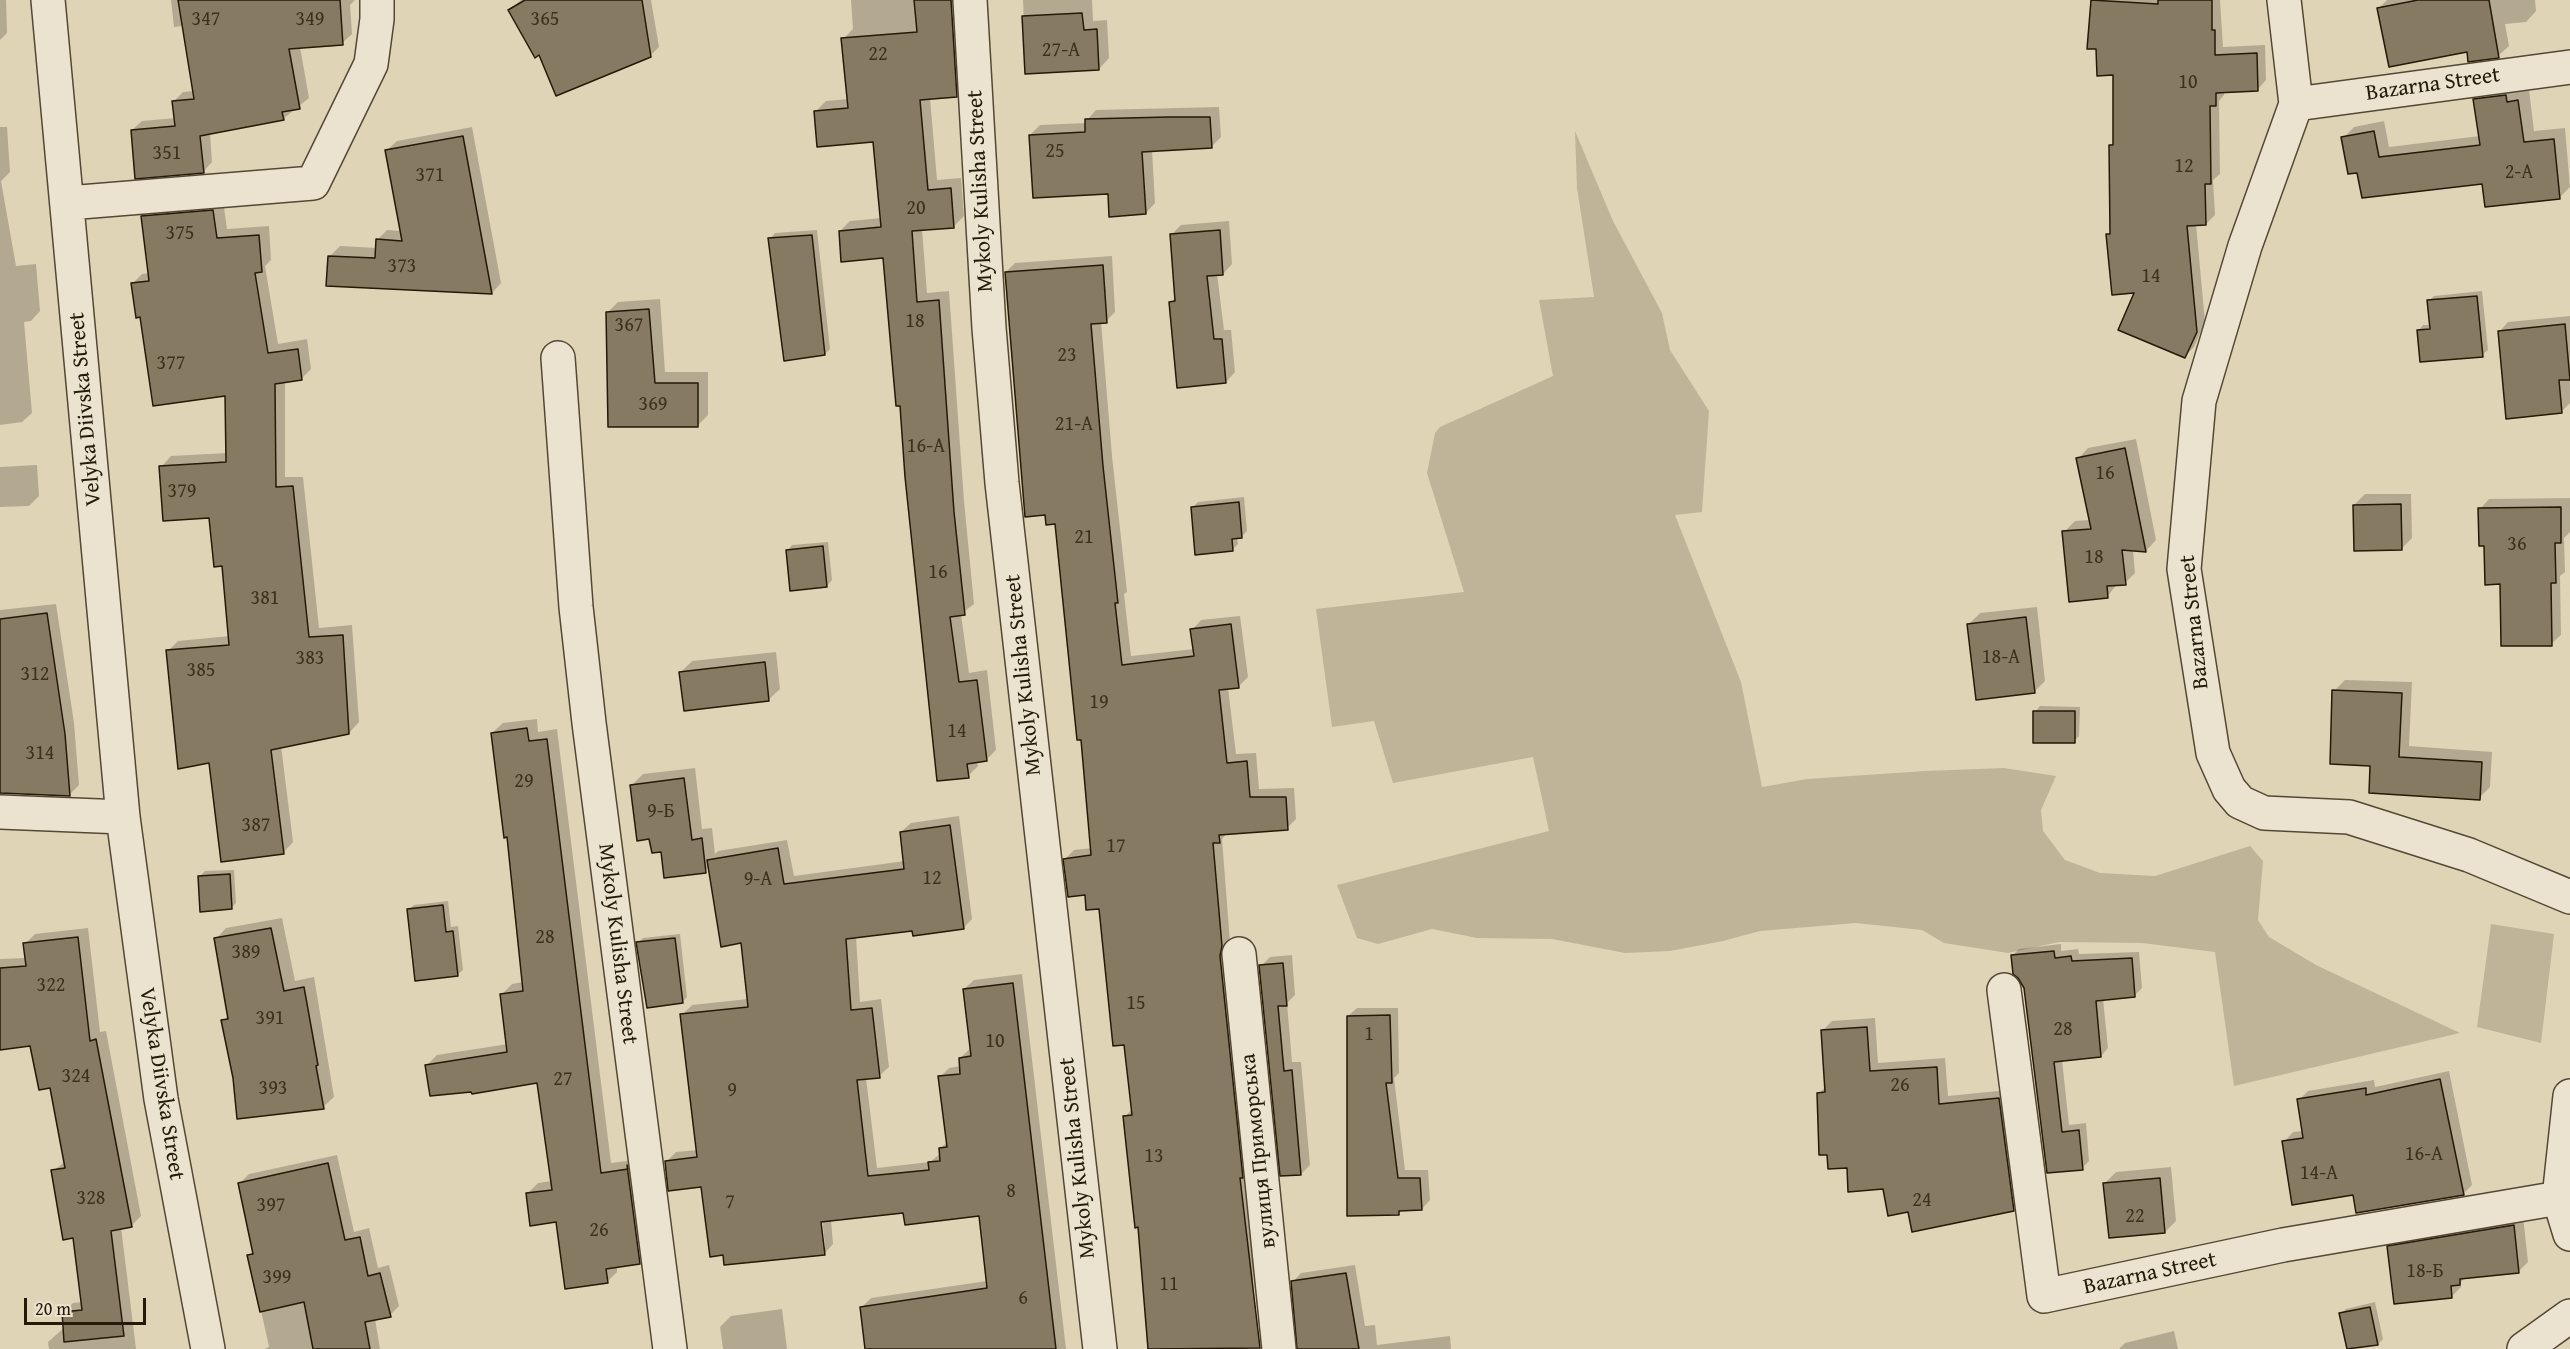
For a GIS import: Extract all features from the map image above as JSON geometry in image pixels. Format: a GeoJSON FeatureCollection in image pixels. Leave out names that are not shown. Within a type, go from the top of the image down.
{"type":"FeatureCollection","features":[{"type":"Feature","properties":{"kind":"street","name":"Velyka Diivska Street"},"geometry":{"type":"LineString","coordinates":[[48,0],[123,818],[161,1100],[208,1349]]}},
{"type":"Feature","properties":{"kind":"street"},"geometry":{"type":"LineString","coordinates":[[68,203],[313,183],[371,64],[377,0]]}},
{"type":"Feature","properties":{"kind":"street","name":"Mykoly Kulisha Street"},"geometry":{"type":"LineString","coordinates":[[970,0],[989,328],[1002,483],[1100,1349]]}},
{"type":"Feature","properties":{"kind":"street","name":"Bazarna Street"},"geometry":{"type":"LineString","coordinates":[[2284,0],[2296,104],[2245,246],[2199,401],[2184,569],[2213,753],[2229,789],[2240,802],[2264,813],[2349,817],[2469,855],[2570,897]]}},
{"type":"Feature","properties":{"kind":"street","name":"Bazarna Street"},"geometry":{"type":"LineString","coordinates":[[2296,104],[2570,67]]}},
{"type":"Feature","properties":{"kind":"street","name":"Mykoly Kulisha Street"},"geometry":{"type":"LineString","coordinates":[[558,358],[576,607],[589,723],[670,1349]]}},
{"type":"Feature","properties":{"kind":"street"},"geometry":{"type":"LineString","coordinates":[[0,812],[123,818]]}},
{"type":"Feature","properties":{"kind":"street","name":"вулиця Приморська"},"geometry":{"type":"LineString","coordinates":[[1239,954],[1279,1349]]}},
{"type":"Feature","properties":{"kind":"street","name":"Bazarna Street"},"geometry":{"type":"LineString","coordinates":[[2004,990],[2044,1296],[2283,1245],[2559,1198]]}},
{"type":"Feature","properties":{"kind":"street"},"geometry":{"type":"LineString","coordinates":[[2570,1096],[2559,1198],[2570,1234]]}},
{"type":"Feature","properties":{"kind":"street"},"geometry":{"type":"LineString","coordinates":[[2524,1349],[2570,1316]]}},
{"type":"Feature","properties":{"kind":"shaded area"},"geometry":{"type":"Polygon","coordinates":[[[1575,131],[1613,221],[1662,313],[1670,350],[1709,411],[1702,512],[1675,515],[1741,682],[1762,787],[1807,779],[2004,768],[2056,776],[2041,810],[2043,831],[2065,860],[2100,873],[2155,876],[2250,846],[2263,861],[2258,920],[2269,937],[2316,965],[2460,1033],[2234,1086],[2215,952],[2142,943],[2059,942],[2008,953],[1944,943],[1922,930],[1856,923],[1760,931],[1670,951],[1625,953],[1552,939],[1477,938],[1432,929],[1378,944],[1357,938],[1337,885],[1549,831],[1533,757],[1393,783],[1374,721],[1332,727],[1316,609],[1464,592],[1427,473],[1435,433],[1440,427],[1553,376],[1539,300],[1594,297],[1577,188],[1575,131]]]}},
{"type":"Feature","properties":{"kind":"shaded area"},"geometry":{"type":"Polygon","coordinates":[[[2491,924],[2554,934],[2541,1043],[2477,1027],[2491,924]]]}},
{"type":"Feature","properties":{"kind":"building"},"geometry":{"type":"Polygon","coordinates":[[[178,0],[340,0],[343,45],[289,49],[300,109],[282,112],[284,120],[200,136],[204,173],[135,179],[131,130],[175,126],[172,101],[194,99],[178,0]]]}},
{"type":"Feature","properties":{"kind":"building"},"geometry":{"type":"Polygon","coordinates":[[[525,0],[642,0],[651,57],[556,96],[539,55],[535,58],[508,10],[525,0]]]}},
{"type":"Feature","properties":{"kind":"building"},"geometry":{"type":"Polygon","coordinates":[[[914,0],[951,0],[957,97],[920,100],[928,190],[951,188],[954,228],[912,231],[917,302],[939,300],[954,512],[965,615],[950,617],[959,682],[977,680],[987,761],[967,764],[969,778],[937,781],[905,477],[900,406],[896,406],[883,258],[841,262],[839,231],[881,227],[873,142],[817,147],[814,111],[848,108],[841,38],[917,32],[914,0]]]}},
{"type":"Feature","properties":{"kind":"building"},"geometry":{"type":"Polygon","coordinates":[[[2091,0],[2158,4],[2158,0],[2212,0],[2215,55],[2257,53],[2258,91],[2216,93],[2216,106],[2210,106],[2211,184],[2205,184],[2206,225],[2187,226],[2197,332],[2185,358],[2118,330],[2134,293],[2112,295],[2106,234],[2110,234],[2109,145],[2113,145],[2113,75],[2097,76],[2096,49],[2087,49],[2091,0]]]}},
{"type":"Feature","properties":{"kind":"building"},"geometry":{"type":"Polygon","coordinates":[[[2418,0],[2489,0],[2499,58],[2468,62],[2467,52],[2389,67],[2377,8],[2418,0]]]}},
{"type":"Feature","properties":{"kind":"building"},"geometry":{"type":"Polygon","coordinates":[[[1082,13],[1084,30],[1097,29],[1099,70],[1025,74],[1022,16],[1082,13]]]}},
{"type":"Feature","properties":{"kind":"building"},"geometry":{"type":"Polygon","coordinates":[[[2506,95],[2507,102],[2518,100],[2524,142],[2554,139],[2560,199],[2485,207],[2482,184],[2362,198],[2357,173],[2348,174],[2341,137],[2374,131],[2379,157],[2480,145],[2473,99],[2506,95]]]}},
{"type":"Feature","properties":{"kind":"building"},"geometry":{"type":"Polygon","coordinates":[[[1210,117],[1212,148],[1142,152],[1146,214],[1109,217],[1108,194],[1033,198],[1029,135],[1085,132],[1085,119],[1210,117]]]}},
{"type":"Feature","properties":{"kind":"building"},"geometry":{"type":"Polygon","coordinates":[[[463,136],[492,294],[326,286],[328,256],[375,258],[376,239],[402,241],[385,150],[463,136]]]}},
{"type":"Feature","properties":{"kind":"building"},"geometry":{"type":"Polygon","coordinates":[[[213,210],[217,238],[259,235],[262,272],[255,273],[268,353],[298,349],[302,380],[275,384],[276,487],[293,486],[309,637],[343,635],[349,734],[271,750],[284,854],[221,862],[209,763],[178,769],[166,650],[229,645],[222,566],[214,567],[209,518],[163,521],[159,466],[226,462],[225,396],[153,406],[140,317],[136,318],[131,283],[149,281],[141,216],[213,210]]]}},
{"type":"Feature","properties":{"kind":"building"},"geometry":{"type":"Polygon","coordinates":[[[1220,230],[1223,275],[1207,276],[1214,339],[1222,339],[1226,383],[1177,388],[1169,302],[1175,301],[1170,234],[1220,230]]]}},
{"type":"Feature","properties":{"kind":"building"},"geometry":{"type":"Polygon","coordinates":[[[812,235],[825,355],[784,361],[768,238],[812,235]]]}},
{"type":"Feature","properties":{"kind":"building"},"geometry":{"type":"Polygon","coordinates":[[[1103,265],[1107,323],[1091,324],[1122,665],[1194,656],[1190,629],[1231,624],[1239,688],[1219,690],[1227,763],[1247,761],[1250,797],[1286,797],[1288,830],[1219,835],[1220,843],[1213,843],[1222,946],[1220,956],[1243,1178],[1240,1178],[1260,1348],[1148,1349],[1138,1227],[1135,1228],[1123,1116],[1132,1115],[1124,1045],[1113,1046],[1099,909],[1086,910],[1085,895],[1068,897],[1063,859],[1091,855],[1081,740],[1077,740],[1055,524],[1046,525],[1045,515],[1025,517],[1005,272],[1103,265]]]}},
{"type":"Feature","properties":{"kind":"building"},"geometry":{"type":"Polygon","coordinates":[[[2477,296],[2483,357],[2420,362],[2417,330],[2430,329],[2427,300],[2477,296]]]}},
{"type":"Feature","properties":{"kind":"building"},"geometry":{"type":"Polygon","coordinates":[[[649,309],[655,383],[698,383],[698,427],[608,427],[606,312],[649,309]]]}},
{"type":"Feature","properties":{"kind":"building"},"geometry":{"type":"Polygon","coordinates":[[[2565,324],[2570,380],[2559,380],[2562,413],[2506,419],[2498,331],[2565,324]]]}},
{"type":"Feature","properties":{"kind":"building"},"geometry":{"type":"Polygon","coordinates":[[[2125,448],[2146,552],[2122,550],[2126,585],[2107,586],[2108,598],[2069,602],[2062,531],[2091,529],[2076,458],[2125,448]]]}},
{"type":"Feature","properties":{"kind":"building"},"geometry":{"type":"Polygon","coordinates":[[[1239,502],[1242,538],[1232,539],[1233,551],[1195,555],[1191,507],[1239,502]]]}},
{"type":"Feature","properties":{"kind":"building"},"geometry":{"type":"Polygon","coordinates":[[[2401,504],[2402,550],[2354,551],[2353,505],[2401,504]]]}},
{"type":"Feature","properties":{"kind":"building"},"geometry":{"type":"Polygon","coordinates":[[[2561,507],[2561,543],[2555,543],[2556,583],[2551,583],[2552,646],[2501,646],[2500,584],[2485,585],[2484,546],[2479,546],[2478,508],[2561,507]]]}},
{"type":"Feature","properties":{"kind":"building"},"geometry":{"type":"Polygon","coordinates":[[[823,546],[827,587],[790,591],[786,550],[823,546]]]}},
{"type":"Feature","properties":{"kind":"building"},"geometry":{"type":"Polygon","coordinates":[[[47,613],[65,734],[70,796],[0,793],[0,619],[47,613]]]}},
{"type":"Feature","properties":{"kind":"building"},"geometry":{"type":"Polygon","coordinates":[[[2026,617],[2035,693],[1976,700],[1967,624],[2026,617]]]}},
{"type":"Feature","properties":{"kind":"building"},"geometry":{"type":"Polygon","coordinates":[[[765,662],[769,701],[684,711],[679,672],[765,662]]]}},
{"type":"Feature","properties":{"kind":"building"},"geometry":{"type":"Polygon","coordinates":[[[2332,690],[2402,693],[2399,757],[2482,762],[2480,800],[2369,793],[2370,766],[2330,764],[2332,690]]]}},
{"type":"Feature","properties":{"kind":"building"},"geometry":{"type":"Polygon","coordinates":[[[2033,711],[2075,711],[2075,743],[2033,743],[2033,711]]]}},
{"type":"Feature","properties":{"kind":"building"},"geometry":{"type":"Polygon","coordinates":[[[527,728],[529,741],[547,739],[601,1173],[628,1169],[640,1264],[606,1269],[608,1283],[565,1289],[556,1222],[530,1226],[526,1193],[552,1190],[537,1083],[472,1094],[471,1092],[430,1096],[425,1065],[507,1052],[500,994],[523,991],[507,837],[504,838],[491,733],[527,728]]]}},
{"type":"Feature","properties":{"kind":"building"},"geometry":{"type":"Polygon","coordinates":[[[684,778],[692,840],[702,838],[706,873],[664,878],[661,852],[652,853],[649,839],[637,841],[630,785],[684,778]]]}},
{"type":"Feature","properties":{"kind":"building"},"geometry":{"type":"Polygon","coordinates":[[[950,825],[964,929],[913,936],[912,931],[846,939],[851,1010],[872,1008],[880,1078],[857,1080],[868,1176],[929,1170],[928,1162],[940,1161],[939,1148],[947,1147],[938,1076],[960,1074],[959,1058],[971,1056],[963,989],[1013,983],[1056,1349],[865,1349],[860,1307],[987,1288],[979,1216],[905,1225],[903,1213],[821,1222],[825,1255],[724,1265],[723,1255],[710,1257],[701,1187],[668,1191],[665,1161],[697,1157],[680,1014],[748,1007],[741,943],[721,947],[707,860],[778,848],[784,884],[904,869],[900,832],[950,825]]]}},
{"type":"Feature","properties":{"kind":"building"},"geometry":{"type":"Polygon","coordinates":[[[230,874],[232,909],[200,912],[198,876],[230,874]]]}},
{"type":"Feature","properties":{"kind":"building"},"geometry":{"type":"Polygon","coordinates":[[[443,905],[446,932],[453,931],[458,976],[415,981],[407,909],[443,905]]]}},
{"type":"Feature","properties":{"kind":"building"},"geometry":{"type":"Polygon","coordinates":[[[271,928],[284,991],[304,987],[324,1109],[237,1119],[233,1078],[221,1020],[228,1019],[214,938],[271,928]]]}},
{"type":"Feature","properties":{"kind":"building"},"geometry":{"type":"Polygon","coordinates":[[[78,937],[90,1041],[96,1039],[132,1227],[111,1231],[124,1336],[64,1342],[62,1312],[82,1310],[73,1238],[63,1240],[51,1170],[65,1168],[50,1088],[39,1090],[30,1046],[0,1050],[0,968],[26,966],[23,943],[78,937]]]}},
{"type":"Feature","properties":{"kind":"building"},"geometry":{"type":"Polygon","coordinates":[[[675,938],[683,1003],[647,1008],[636,942],[675,938]]]}},
{"type":"Feature","properties":{"kind":"building"},"geometry":{"type":"Polygon","coordinates":[[[2054,951],[2055,958],[2071,956],[2072,961],[2132,958],[2135,997],[2096,1001],[2101,1057],[2054,1062],[2062,1132],[2079,1130],[2083,1170],[2047,1173],[2024,988],[2013,974],[2011,955],[2054,951]]]}},
{"type":"Feature","properties":{"kind":"building"},"geometry":{"type":"Polygon","coordinates":[[[1283,963],[1287,1006],[1278,1006],[1284,1071],[1292,1070],[1301,1175],[1280,1176],[1259,965],[1283,963]]]}},
{"type":"Feature","properties":{"kind":"building"},"geometry":{"type":"Polygon","coordinates":[[[1390,1015],[1392,1083],[1386,1083],[1398,1178],[1420,1178],[1422,1210],[1399,1211],[1399,1215],[1347,1216],[1347,1016],[1390,1015]]]}},
{"type":"Feature","properties":{"kind":"building"},"geometry":{"type":"Polygon","coordinates":[[[1867,1027],[1870,1071],[1937,1067],[1939,1104],[1999,1098],[2014,1211],[1912,1232],[1908,1212],[1888,1216],[1883,1189],[1848,1192],[1847,1168],[1828,1169],[1827,1155],[1819,1155],[1817,1093],[1825,1092],[1821,1030],[1867,1027]]]}},
{"type":"Feature","properties":{"kind":"building"},"geometry":{"type":"Polygon","coordinates":[[[2440,1079],[2464,1195],[2356,1213],[2353,1195],[2292,1205],[2282,1141],[2303,1138],[2297,1099],[2366,1088],[2366,1095],[2440,1079]]]}},
{"type":"Feature","properties":{"kind":"building"},"geometry":{"type":"Polygon","coordinates":[[[328,1163],[345,1240],[360,1237],[368,1276],[380,1273],[391,1317],[365,1322],[370,1349],[313,1349],[304,1302],[260,1312],[247,1255],[253,1254],[238,1183],[328,1163]]]}},
{"type":"Feature","properties":{"kind":"building"},"geometry":{"type":"Polygon","coordinates":[[[2160,1178],[2165,1233],[2109,1238],[2103,1183],[2160,1178]]]}},
{"type":"Feature","properties":{"kind":"building"},"geometry":{"type":"Polygon","coordinates":[[[2514,1225],[2519,1273],[2460,1279],[2460,1285],[2451,1286],[2452,1298],[2394,1304],[2387,1246],[2514,1225]]]}},
{"type":"Feature","properties":{"kind":"building"},"geometry":{"type":"Polygon","coordinates":[[[1346,1273],[1359,1349],[1297,1349],[1291,1281],[1346,1273]]]}},
{"type":"Feature","properties":{"kind":"building"},"geometry":{"type":"Polygon","coordinates":[[[2370,1307],[2378,1345],[2347,1349],[2339,1313],[2370,1307]]]}}]}
